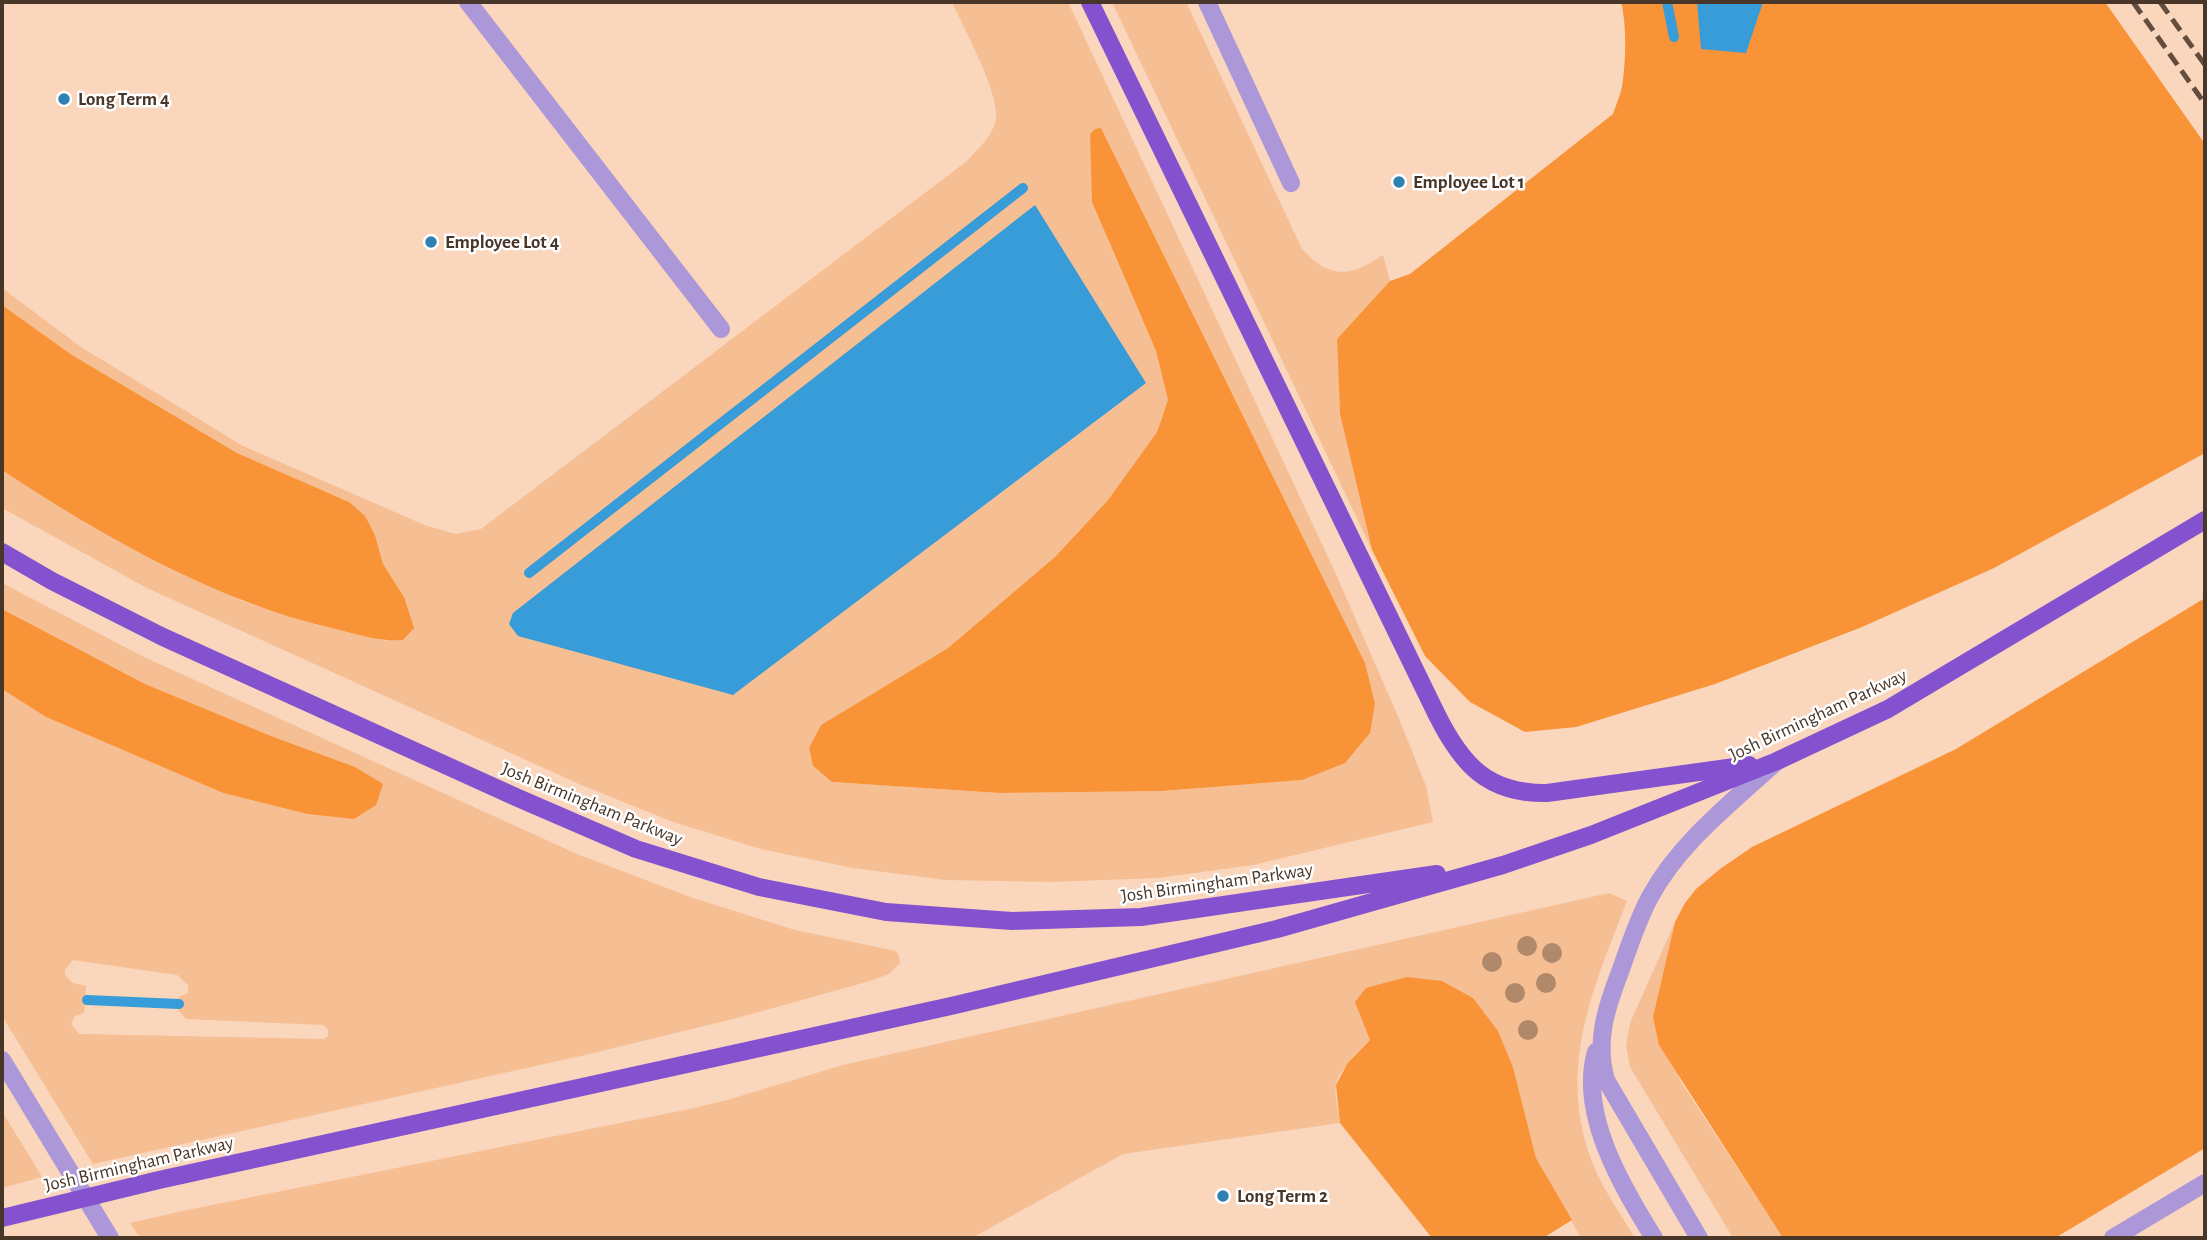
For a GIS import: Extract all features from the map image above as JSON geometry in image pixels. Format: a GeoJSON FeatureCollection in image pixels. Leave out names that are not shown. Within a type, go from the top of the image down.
{"type":"FeatureCollection","features":[{"type":"Feature","properties":{"kind":"main road"},"geometry":{"type":"LineString","coordinates":[[1090,2],[1437,715],[1452,744],[1466,761],[1486,779],[1525,794],[1777,761]]}},
{"type":"Feature","properties":{"kind":"main road","name":"Josh Birmingham Parkway"},"geometry":{"type":"LineString","coordinates":[[6,1217],[159,1180],[965,1003],[1277,929],[1503,865],[1591,835],[1777,761],[1888,709],[2205,520]]}},
{"type":"Feature","properties":{"kind":"main road","name":"Josh Birmingham Parkway"},"geometry":{"type":"LineString","coordinates":[[2,552],[52,581],[163,637],[518,798],[636,849],[759,887],[886,912],[1012,921],[1141,917],[1503,865]]}},
{"type":"Feature","properties":{"kind":"lane"},"geometry":{"type":"LineString","coordinates":[[468,2],[721,329]]}},
{"type":"Feature","properties":{"kind":"lane"},"geometry":{"type":"LineString","coordinates":[[1207,2],[1291,183]]}},
{"type":"Feature","properties":{"kind":"lane"},"geometry":{"type":"LineString","coordinates":[[1654,1238],[1622,1186],[1600,1129],[1594,1104],[1594,1058],[1612,993],[1650,897],[1673,863],[1691,843],[1777,761]]}},
{"type":"Feature","properties":{"kind":"lane"},"geometry":{"type":"LineString","coordinates":[[1601,1035],[1601,1061],[1606,1080],[1699,1238]]}},
{"type":"Feature","properties":{"kind":"lane"},"geometry":{"type":"LineString","coordinates":[[2,1060],[110,1238]]}},
{"type":"Feature","properties":{"kind":"lane"},"geometry":{"type":"LineString","coordinates":[[2113,1238],[2205,1183]]}},
{"type":"Feature","properties":{"kind":"shaded area"},"geometry":{"type":"Polygon","coordinates":[[[952,2],[1068,2],[1335,572],[1426,786],[1433,822],[1253,865],[1158,878],[1050,882],[946,880],[853,868],[761,849],[673,822],[579,784],[147,588],[2,508],[2,470],[242,601],[321,626],[387,641],[404,597],[383,564],[375,535],[349,502],[237,453],[72,355],[2,305],[2,288],[81,347],[243,446],[427,526],[456,534],[481,529],[967,161],[985,141],[993,129],[996,117],[992,91],[952,2]],[[1101,128],[1090,134],[1092,167],[1109,243],[1156,351],[1168,400],[1157,432],[1108,500],[1055,557],[948,648],[821,725],[809,749],[813,766],[832,782],[1000,793],[1162,791],[1302,780],[1365,663],[1101,128]]]}},
{"type":"Feature","properties":{"kind":"shaded area"},"geometry":{"type":"Polygon","coordinates":[[[1112,2],[1186,2],[1302,249],[1312,259],[1322,266],[1341,272],[1361,268],[1383,255],[1390,281],[1337,339],[1340,414],[1372,550],[1112,2]]]}},
{"type":"Feature","properties":{"kind":"shaded area"},"geometry":{"type":"Polygon","coordinates":[[[1621,2],[2105,2],[2205,144],[2205,453],[1994,568],[1862,627],[1715,684],[1576,727],[1525,732],[1470,702],[1425,656],[1372,550],[1340,414],[1337,339],[1390,281],[1410,274],[1613,114],[1622,87],[1624,67],[1625,33],[1621,2]]]}},
{"type":"Feature","properties":{"kind":"shaded area"},"geometry":{"type":"Polygon","coordinates":[[[1101,128],[1365,663],[1375,704],[1370,733],[1345,763],[1302,780],[1162,791],[1000,793],[832,782],[813,766],[809,748],[821,725],[948,648],[1055,557],[1108,500],[1157,432],[1168,400],[1156,351],[1092,202],[1090,134],[1101,128]]]}},
{"type":"Feature","properties":{"kind":"shaded area"},"geometry":{"type":"Polygon","coordinates":[[[2,305],[72,355],[237,453],[349,502],[365,516],[375,535],[383,564],[404,597],[414,628],[403,640],[377,639],[290,617],[247,602],[162,564],[121,542],[2,470],[2,305]]]}},
{"type":"Feature","properties":{"kind":"shaded area"},"geometry":{"type":"Polygon","coordinates":[[[2,583],[144,657],[577,854],[693,898],[795,930],[896,951],[900,963],[889,974],[870,981],[737,1018],[585,1055],[93,1164],[2,1016],[2,689],[46,717],[223,793],[307,814],[354,819],[355,767],[145,684],[2,609],[2,583]],[[73,960],[65,970],[65,975],[73,983],[86,986],[84,1013],[75,1016],[71,1024],[79,1034],[324,1039],[328,1036],[328,1030],[323,1025],[186,1019],[178,1010],[179,997],[188,993],[188,985],[177,975],[73,960]]]}},
{"type":"Feature","properties":{"kind":"shaded area"},"geometry":{"type":"Polygon","coordinates":[[[2205,598],[2205,1148],[2055,1238],[1783,1238],[1659,1045],[1653,1017],[1675,922],[1685,903],[1696,889],[1752,847],[1956,749],[2205,598]]]}},
{"type":"Feature","properties":{"kind":"shaded area"},"geometry":{"type":"Polygon","coordinates":[[[2,609],[145,684],[355,767],[383,784],[376,805],[354,819],[307,814],[223,793],[46,717],[2,689],[2,609]]]}},
{"type":"Feature","properties":{"kind":"shaded area"},"geometry":{"type":"Polygon","coordinates":[[[1609,893],[1627,901],[1602,966],[1583,1030],[1578,1095],[1582,1129],[1593,1164],[1607,1193],[1635,1238],[1581,1238],[1536,1158],[1513,1067],[1498,1031],[1472,998],[1442,981],[1365,1045],[1341,1073],[1336,1085],[1340,1123],[1123,1154],[972,1238],[140,1238],[130,1223],[690,1109],[843,1065],[1609,893]]]}},
{"type":"Feature","properties":{"kind":"shaded area"},"geometry":{"type":"Polygon","coordinates":[[[1675,922],[1653,1017],[1681,1082],[1783,1238],[1733,1238],[1630,1067],[1626,1046],[1630,1023],[1675,922]]]}},
{"type":"Feature","properties":{"kind":"shaded area"},"geometry":{"type":"Polygon","coordinates":[[[1407,977],[1442,981],[1473,998],[1498,1031],[1513,1067],[1536,1158],[1572,1220],[1543,1238],[1432,1238],[1340,1123],[1336,1085],[1347,1064],[1370,1040],[1355,1002],[1366,988],[1407,977]]]}},
{"type":"Feature","properties":{"kind":"shaded area"},"geometry":{"type":"Polygon","coordinates":[[[3,1113],[42,1177],[2,1188],[3,1113]]]}},
{"type":"Feature","properties":{"kind":"water"},"geometry":{"type":"Polygon","coordinates":[[[1697,2],[1763,2],[1746,53],[1701,49],[1697,2]]]}},
{"type":"Feature","properties":{"kind":"water"},"geometry":{"type":"Polygon","coordinates":[[[1035,205],[1146,383],[733,695],[518,636],[509,624],[513,613],[1035,205]]]}},
{"type":"Feature","properties":{"kind":"waterway"},"geometry":{"type":"LineString","coordinates":[[1667,2],[1674,37]]}},
{"type":"Feature","properties":{"kind":"waterway"},"geometry":{"type":"LineString","coordinates":[[529,573],[1023,188]]}},
{"type":"Feature","properties":{"kind":"waterway"},"geometry":{"type":"LineString","coordinates":[[87,1000],[179,1004]]}},
{"type":"Feature","properties":{"kind":"railway"},"geometry":{"type":"LineString","coordinates":[[2133,2],[2205,104]]}},
{"type":"Feature","properties":{"kind":"railway"},"geometry":{"type":"LineString","coordinates":[[2160,2],[2205,65]]}},
{"type":"Feature","properties":{"kind":"place","name":"Long Term 4"},"geometry":{"type":"Point","coordinates":[64,99]}},
{"type":"Feature","properties":{"kind":"place","name":"Employee Lot 1"},"geometry":{"type":"Point","coordinates":[1399,182]}},
{"type":"Feature","properties":{"kind":"place","name":"Employee Lot 4"},"geometry":{"type":"Point","coordinates":[431,242]}},
{"type":"Feature","properties":{"kind":"place","name":"Long Term 2"},"geometry":{"type":"Point","coordinates":[1223,1196]}}]}
